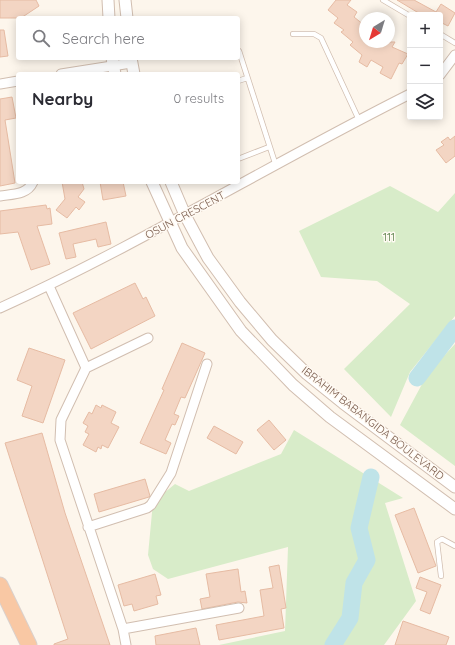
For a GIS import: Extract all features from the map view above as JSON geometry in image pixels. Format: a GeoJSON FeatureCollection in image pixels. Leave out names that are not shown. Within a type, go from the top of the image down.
{"type":"FeatureCollection","features":[{"type":"Feature","properties":{"kind":"highway"},"geometry":{"type":"LineString","coordinates":[[0,585],[29,645]]}},
{"type":"Feature","properties":{"kind":"street"},"geometry":{"type":"LineString","coordinates":[[108,0],[109,16]]}},
{"type":"Feature","properties":{"kind":"street"},"geometry":{"type":"LineString","coordinates":[[125,0],[127,16]]}},
{"type":"Feature","properties":{"kind":"street"},"geometry":{"type":"LineString","coordinates":[[443,71],[455,56]]}},
{"type":"Feature","properties":{"kind":"street"},"geometry":{"type":"LineString","coordinates":[[74,72],[113,66],[132,65]]}},
{"type":"Feature","properties":{"kind":"street"},"geometry":{"type":"LineString","coordinates":[[0,84],[16,81]]}},
{"type":"Feature","properties":{"kind":"street","name":"OSUN CRESCENT"},"geometry":{"type":"LineString","coordinates":[[0,308],[49,286],[169,224],[358,120],[407,96]]}},
{"type":"Feature","properties":{"kind":"street"},"geometry":{"type":"LineString","coordinates":[[0,196],[24,192],[30,189],[32,184]]}},
{"type":"Feature","properties":{"kind":"street","name":"IBRAHIM BABANGIDA BOULEVARD"},"geometry":{"type":"LineString","coordinates":[[153,184],[169,224],[182,248],[195,269],[241,331],[293,385],[330,417],[455,509]]}},
{"type":"Feature","properties":{"kind":"street","name":"IBRAHIM BABANGIDA BOULEVARD"},"geometry":{"type":"LineString","coordinates":[[172,184],[185,215],[208,258],[240,302],[272,340],[307,374],[455,487]]}},
{"type":"Feature","properties":{"kind":"street"},"geometry":{"type":"LineString","coordinates":[[49,286],[86,368]]}},
{"type":"Feature","properties":{"kind":"street"},"geometry":{"type":"LineString","coordinates":[[126,645],[123,629],[60,440],[61,420],[86,368],[148,338]]}},
{"type":"Feature","properties":{"kind":"street"},"geometry":{"type":"LineString","coordinates":[[88,527],[148,508],[151,505],[171,473],[208,364]]}},
{"type":"Feature","properties":{"kind":"street"},"geometry":{"type":"LineString","coordinates":[[123,629],[239,608]]}},
{"type":"Feature","properties":{"kind":"lane"},"geometry":{"type":"LineString","coordinates":[[383,0],[407,14]]}},
{"type":"Feature","properties":{"kind":"lane"},"geometry":{"type":"LineString","coordinates":[[293,34],[314,34],[321,38],[358,120]]}},
{"type":"Feature","properties":{"kind":"lane"},"geometry":{"type":"LineString","coordinates":[[443,36],[455,43]]}},
{"type":"Feature","properties":{"kind":"lane"},"geometry":{"type":"LineString","coordinates":[[240,54],[268,147],[276,166]]}},
{"type":"Feature","properties":{"kind":"lane"},"geometry":{"type":"LineString","coordinates":[[240,80],[247,78]]}},
{"type":"Feature","properties":{"kind":"lane"},"geometry":{"type":"LineString","coordinates":[[240,158],[268,147]]}},
{"type":"Feature","properties":{"kind":"lane"},"geometry":{"type":"LineString","coordinates":[[441,576],[438,542],[442,540],[455,546]]}},
{"type":"Feature","properties":{"kind":"green space","name":"111"},"geometry":{"type":"Polygon","coordinates":[[[390,186],[438,212],[455,193],[455,316],[410,372],[391,417],[344,369],[410,304],[377,281],[321,277],[299,231],[390,186]]]}},
{"type":"Feature","properties":{"kind":"green space"},"geometry":{"type":"Polygon","coordinates":[[[455,344],[455,466],[400,425],[428,373],[455,344]]]}},
{"type":"Feature","properties":{"kind":"green space"},"geometry":{"type":"Polygon","coordinates":[[[294,430],[403,498],[385,503],[416,601],[384,645],[219,645],[285,631],[288,547],[168,579],[153,569],[148,555],[153,502],[175,484],[189,491],[281,454],[294,430]]]}},
{"type":"Feature","properties":{"kind":"building"},"geometry":{"type":"Polygon","coordinates":[[[0,0],[36,0],[39,6],[24,16],[16,16],[16,18],[0,18],[0,0]]]}},
{"type":"Feature","properties":{"kind":"building"},"geometry":{"type":"Polygon","coordinates":[[[336,0],[351,0],[347,5],[357,12],[354,17],[359,21],[359,48],[394,48],[407,54],[402,64],[399,63],[391,79],[380,73],[383,67],[371,60],[367,67],[359,62],[362,55],[350,45],[353,42],[341,32],[344,30],[334,23],[338,18],[328,10],[336,0]]]}},
{"type":"Feature","properties":{"kind":"building"},"geometry":{"type":"Polygon","coordinates":[[[397,0],[414,0],[436,12],[417,12],[397,0]]]}},
{"type":"Feature","properties":{"kind":"building"},"geometry":{"type":"Polygon","coordinates":[[[441,4],[455,13],[448,26],[443,24],[443,12],[436,12],[441,4]]]}},
{"type":"Feature","properties":{"kind":"building"},"geometry":{"type":"Polygon","coordinates":[[[0,30],[4,30],[8,56],[0,57],[0,30]]]}},
{"type":"Feature","properties":{"kind":"building"},"geometry":{"type":"Polygon","coordinates":[[[12,97],[16,118],[5,120],[15,183],[0,186],[0,99],[12,97]]]}},
{"type":"Feature","properties":{"kind":"building"},"geometry":{"type":"Polygon","coordinates":[[[455,136],[455,156],[446,163],[436,150],[444,145],[441,142],[448,137],[450,140],[455,136]]]}},
{"type":"Feature","properties":{"kind":"building"},"geometry":{"type":"Polygon","coordinates":[[[62,184],[83,184],[84,189],[78,197],[85,202],[79,210],[76,207],[67,218],[56,210],[65,199],[62,184]]]}},
{"type":"Feature","properties":{"kind":"building"},"geometry":{"type":"Polygon","coordinates":[[[100,184],[123,184],[126,196],[103,200],[100,184]]]}},
{"type":"Feature","properties":{"kind":"building"},"geometry":{"type":"Polygon","coordinates":[[[46,205],[47,209],[50,208],[52,224],[37,226],[50,264],[31,270],[18,232],[0,234],[0,211],[46,205]]]}},
{"type":"Feature","properties":{"kind":"building"},"geometry":{"type":"Polygon","coordinates":[[[106,222],[111,244],[98,247],[96,239],[73,244],[76,257],[66,259],[59,233],[106,222]]]}},
{"type":"Feature","properties":{"kind":"building"},"geometry":{"type":"Polygon","coordinates":[[[135,283],[143,299],[146,297],[155,316],[91,349],[73,313],[135,283]]]}},
{"type":"Feature","properties":{"kind":"building"},"geometry":{"type":"Polygon","coordinates":[[[182,343],[205,353],[185,398],[181,397],[174,414],[179,416],[175,425],[172,424],[165,440],[171,443],[166,454],[140,443],[164,390],[162,389],[182,343]]]}},
{"type":"Feature","properties":{"kind":"building"},"geometry":{"type":"Polygon","coordinates":[[[29,348],[65,360],[43,423],[22,416],[32,386],[17,380],[29,348]]]}},
{"type":"Feature","properties":{"kind":"building"},"geometry":{"type":"Polygon","coordinates":[[[96,405],[101,408],[102,405],[116,412],[111,423],[119,427],[108,448],[102,445],[101,449],[98,447],[96,452],[83,445],[89,434],[85,432],[88,426],[83,423],[89,412],[92,414],[96,405]]]}},
{"type":"Feature","properties":{"kind":"building"},"geometry":{"type":"Polygon","coordinates":[[[269,420],[286,440],[274,450],[257,430],[269,420]]]}},
{"type":"Feature","properties":{"kind":"building"},"geometry":{"type":"Polygon","coordinates":[[[214,426],[243,442],[236,454],[207,438],[214,426]]]}},
{"type":"Feature","properties":{"kind":"building"},"geometry":{"type":"Polygon","coordinates":[[[42,433],[65,513],[110,645],[54,645],[68,639],[5,443],[42,433]]]}},
{"type":"Feature","properties":{"kind":"building"},"geometry":{"type":"Polygon","coordinates":[[[145,479],[149,497],[99,512],[94,494],[145,479]]]}},
{"type":"Feature","properties":{"kind":"building"},"geometry":{"type":"Polygon","coordinates":[[[414,508],[436,566],[418,573],[395,515],[414,508]]]}},
{"type":"Feature","properties":{"kind":"building"},"geometry":{"type":"Polygon","coordinates":[[[279,565],[286,608],[281,609],[284,628],[219,640],[216,625],[264,616],[260,590],[273,588],[269,567],[279,565]]]}},
{"type":"Feature","properties":{"kind":"building"},"geometry":{"type":"Polygon","coordinates":[[[238,569],[241,592],[245,591],[247,603],[238,602],[202,609],[200,599],[210,597],[206,574],[238,569]]]}},
{"type":"Feature","properties":{"kind":"building"},"geometry":{"type":"Polygon","coordinates":[[[155,574],[161,595],[156,596],[158,604],[134,611],[132,604],[124,606],[118,585],[155,574]]]}},
{"type":"Feature","properties":{"kind":"building"},"geometry":{"type":"Polygon","coordinates":[[[420,577],[441,585],[430,614],[420,610],[427,592],[416,588],[420,577]]]}},
{"type":"Feature","properties":{"kind":"building"},"geometry":{"type":"Polygon","coordinates":[[[403,621],[449,637],[446,645],[395,645],[403,621]]]}},
{"type":"Feature","properties":{"kind":"building"},"geometry":{"type":"Polygon","coordinates":[[[196,628],[200,645],[156,645],[155,636],[196,628]]]}},
{"type":"Feature","properties":{"kind":"waterway"},"geometry":{"type":"LineString","coordinates":[[417,378],[455,328]]}},
{"type":"Feature","properties":{"kind":"waterway"},"geometry":{"type":"LineString","coordinates":[[333,645],[350,618],[354,583],[367,560],[359,528],[371,477]]}}]}
